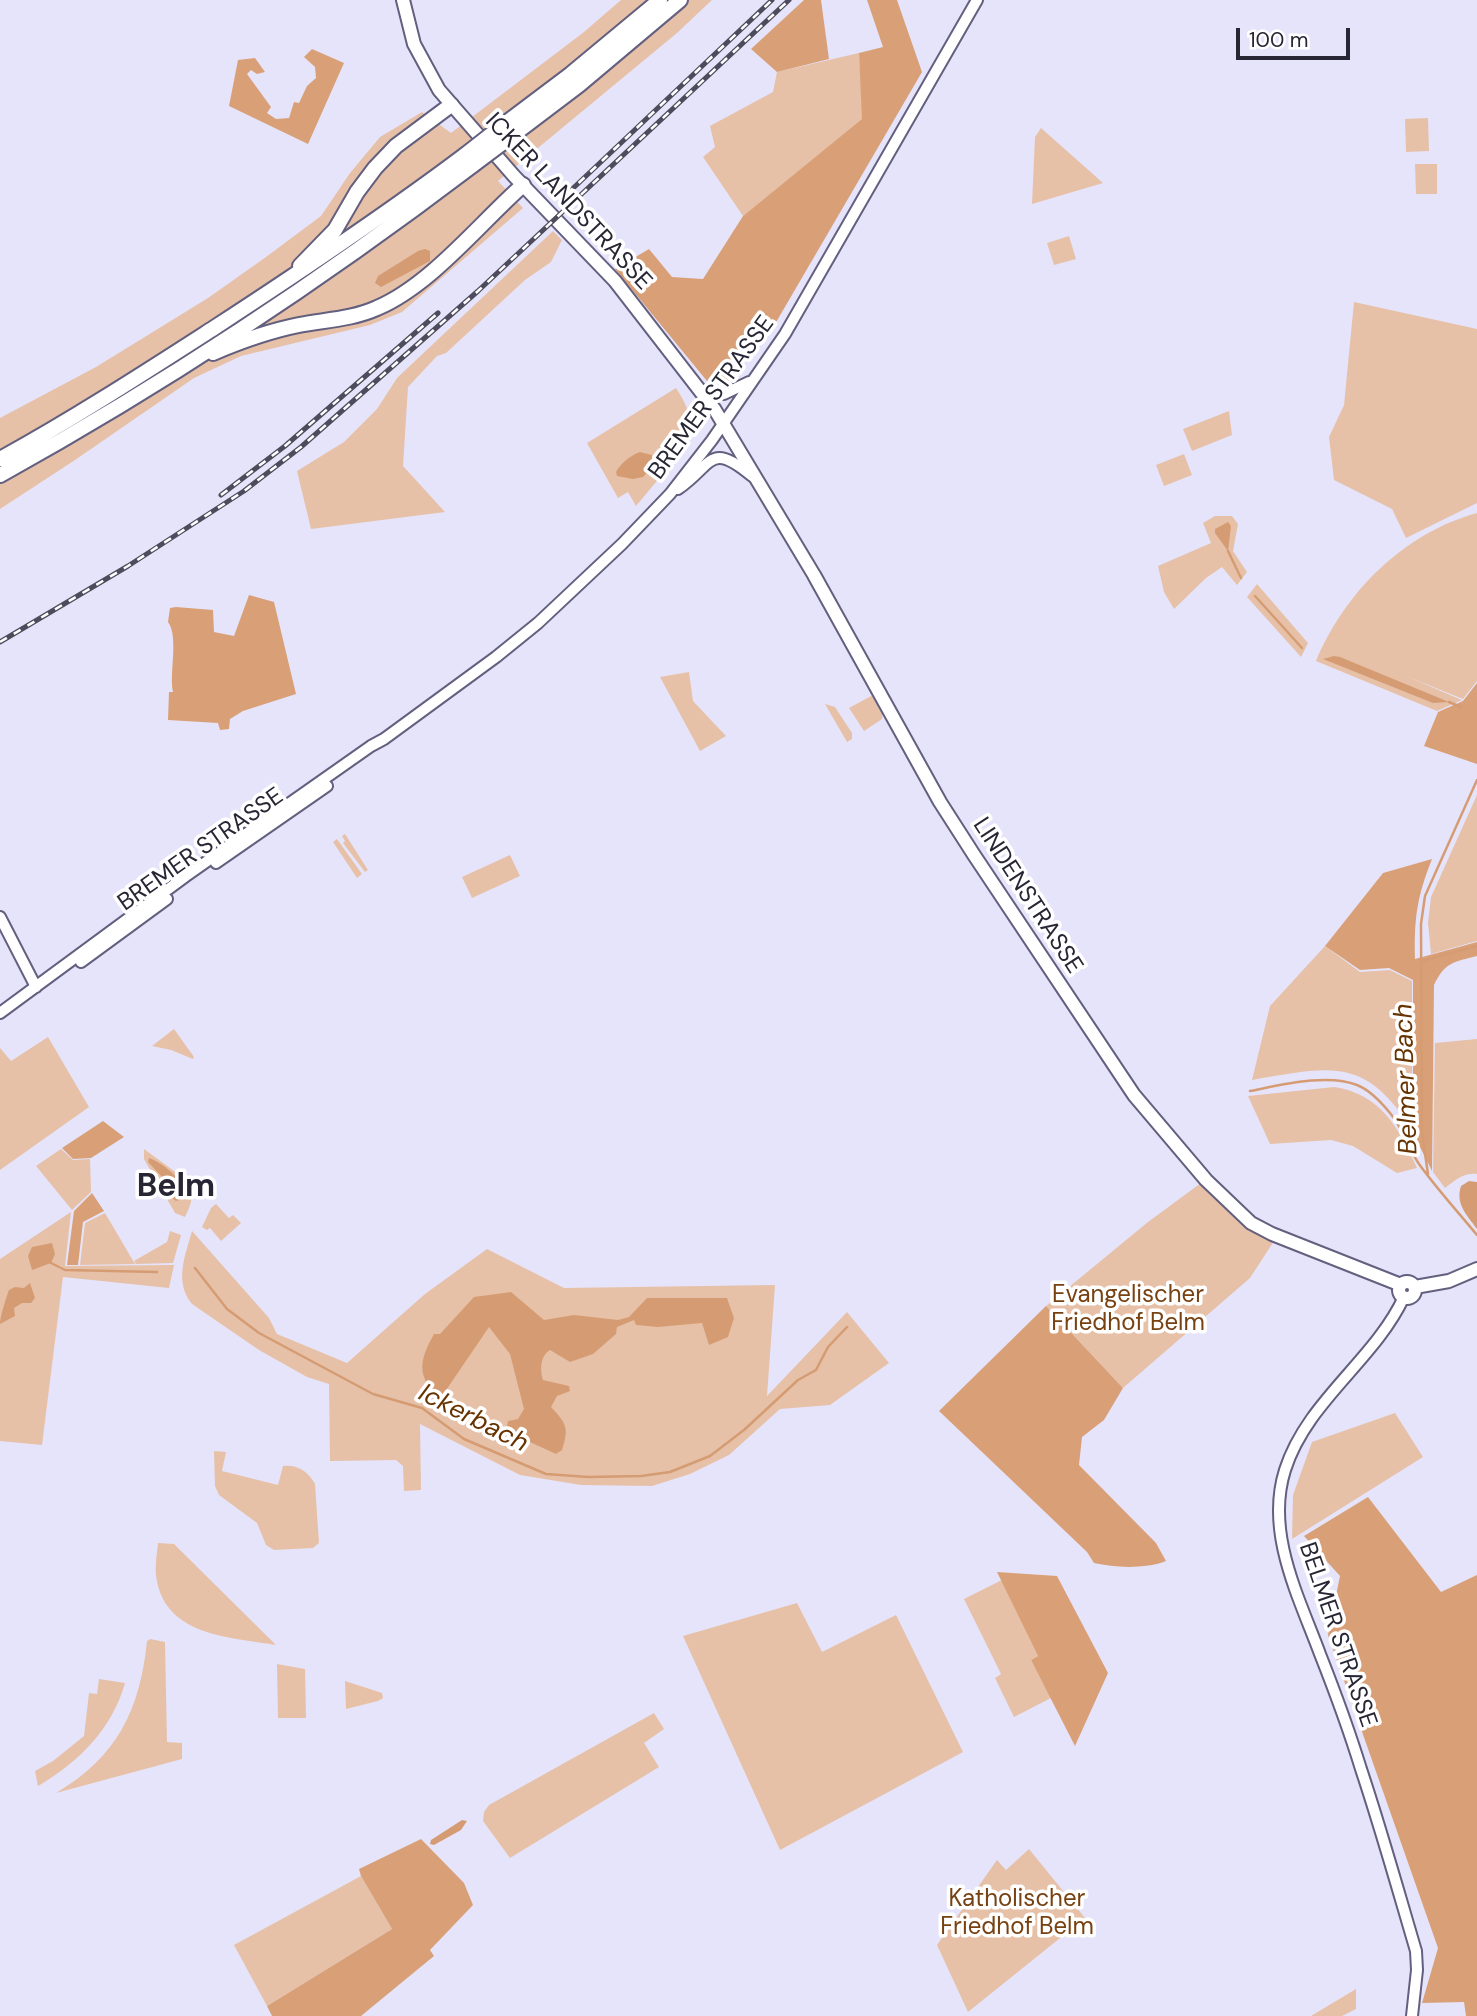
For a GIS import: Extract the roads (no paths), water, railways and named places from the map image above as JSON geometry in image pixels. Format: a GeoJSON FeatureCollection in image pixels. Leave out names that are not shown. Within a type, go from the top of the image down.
{"type":"FeatureCollection","features":[{"type":"Feature","properties":{"kind":"highway"},"geometry":{"type":"LineString","coordinates":[[0,475],[174,371],[321,275],[505,132],[660,0]]}},
{"type":"Feature","properties":{"kind":"highway"},"geometry":{"type":"LineString","coordinates":[[505,132],[579,85],[680,0]]}},
{"type":"Feature","properties":{"kind":"highway"},"geometry":{"type":"LineString","coordinates":[[285,282],[335,230],[375,168],[396,146],[451,105]]}},
{"type":"Feature","properties":{"kind":"highway"},"geometry":{"type":"LineString","coordinates":[[0,459],[103,399],[469,160]]}},
{"type":"Feature","properties":{"kind":"highway"},"geometry":{"type":"LineString","coordinates":[[174,371],[269,332],[377,309],[421,282],[523,185]]}},
{"type":"Feature","properties":{"kind":"main road","name":"ICKER LANDSTRASSE"},"geometry":{"type":"LineString","coordinates":[[403,0],[421,61],[451,105],[615,281],[700,390],[723,424]]}},
{"type":"Feature","properties":{"kind":"main road","name":"LINDENSTRASSE"},"geometry":{"type":"LineString","coordinates":[[723,424],[814,575],[947,812],[1134,1095],[1206,1180],[1251,1223],[1407,1290]]}},
{"type":"Feature","properties":{"kind":"main road"},"geometry":{"type":"LineString","coordinates":[[1407,1290],[1449,1281],[1477,1269]]}},
{"type":"Feature","properties":{"kind":"street","name":"BREMER STRASSE"},"geometry":{"type":"LineString","coordinates":[[0,1013],[175,884],[384,739],[496,657],[538,623],[622,544],[670,494],[723,424],[785,334],[977,0]]}},
{"type":"Feature","properties":{"kind":"street"},"geometry":{"type":"LineString","coordinates":[[700,390],[724,394],[752,381]]}},
{"type":"Feature","properties":{"kind":"street"},"geometry":{"type":"LineString","coordinates":[[670,494],[690,481],[708,462],[718,457],[732,460],[757,480]]}},
{"type":"Feature","properties":{"kind":"street","name":"BREMER STRASSE"},"geometry":{"type":"LineString","coordinates":[[36,987],[64,975],[375,751],[384,739]]}},
{"type":"Feature","properties":{"kind":"street"},"geometry":{"type":"LineString","coordinates":[[0,917],[36,987]]}},
{"type":"Feature","properties":{"kind":"street","name":"BELMER STRASSE"},"geometry":{"type":"LineString","coordinates":[[1407,1290],[1377,1339],[1300,1433],[1285,1470],[1278,1518],[1285,1555],[1361,1768],[1416,1951],[1412,2016]]}},
{"type":"Feature","properties":{"kind":"waterway"},"geometry":{"type":"LineString","coordinates":[[1228,551],[1241,578]]}},
{"type":"Feature","properties":{"kind":"waterway"},"geometry":{"type":"LineString","coordinates":[[1255,596],[1302,648]]}},
{"type":"Feature","properties":{"kind":"waterway"},"geometry":{"type":"LineString","coordinates":[[1449,702],[1461,707]]}},
{"type":"Feature","properties":{"kind":"waterway","name":"Belmer Bach"},"geometry":{"type":"LineString","coordinates":[[1428,1174],[1422,1133],[1421,924],[1425,896],[1477,780]]}},
{"type":"Feature","properties":{"kind":"waterway","name":"Belmer Bach"},"geometry":{"type":"LineString","coordinates":[[1421,961],[1477,946]]}},
{"type":"Feature","properties":{"kind":"waterway","name":"Ickerbach"},"geometry":{"type":"LineString","coordinates":[[1250,1091],[1319,1080],[1345,1082],[1366,1090],[1395,1119],[1419,1164],[1477,1235]]}},
{"type":"Feature","properties":{"kind":"waterway"},"geometry":{"type":"LineString","coordinates":[[51,1263],[59,1267]]}},
{"type":"Feature","properties":{"kind":"waterway"},"geometry":{"type":"LineString","coordinates":[[61,1268],[157,1272]]}},
{"type":"Feature","properties":{"kind":"waterway","name":"Ickerbach"},"geometry":{"type":"LineString","coordinates":[[195,1268],[227,1309],[259,1333],[373,1394],[422,1408],[464,1439],[546,1474],[588,1477],[641,1476],[670,1472],[710,1456],[744,1430],[798,1380],[816,1370],[828,1347],[847,1327]]}},
{"type":"Feature","properties":{"kind":"railway"},"geometry":{"type":"LineString","coordinates":[[567,194],[772,0]]}},
{"type":"Feature","properties":{"kind":"railway"},"geometry":{"type":"LineString","coordinates":[[0,642],[128,566],[244,491],[301,447],[478,291],[789,0]]}},
{"type":"Feature","properties":{"kind":"railway"},"geometry":{"type":"LineString","coordinates":[[221,495],[285,446],[438,313]]}},
{"type":"Feature","properties":{"kind":"district","name":"Belm"},"geometry":{"type":"Point","coordinates":[176,1188]}},
{"type":"Feature","properties":{"kind":"park label","name":"Evangelischer Friedhof Belm"},"geometry":{"type":"Point","coordinates":[1128,1310]}},
{"type":"Feature","properties":{"kind":"park label","name":"Katholischer Friedhof Belm"},"geometry":{"type":"Point","coordinates":[1017,1914]}}]}
